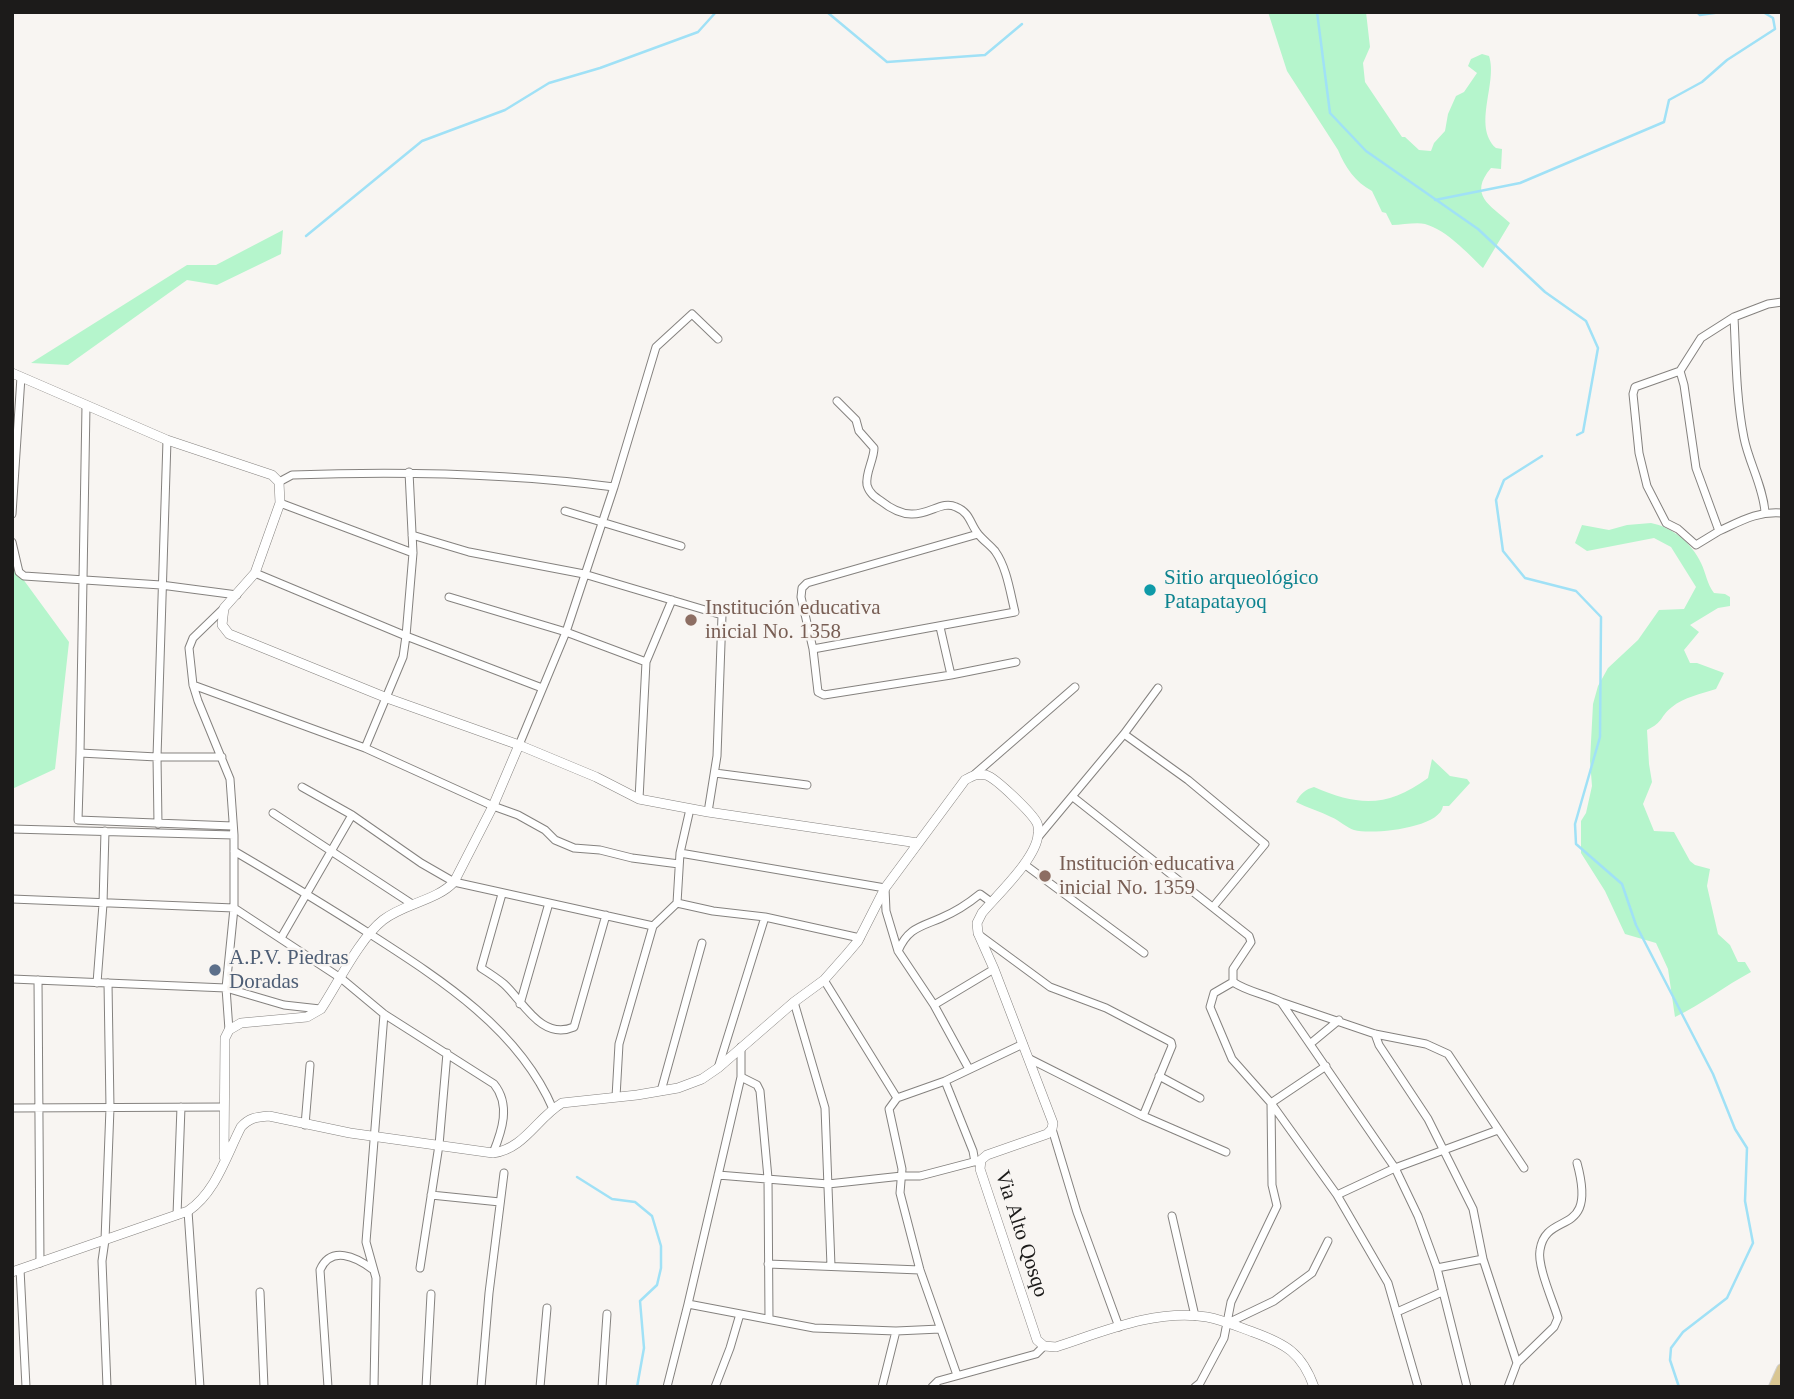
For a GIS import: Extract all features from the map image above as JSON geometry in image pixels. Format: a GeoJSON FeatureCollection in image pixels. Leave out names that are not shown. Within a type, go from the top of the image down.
{"type":"FeatureCollection","features":[{"type":"Feature","properties":{"kind":"main road"},"geometry":{"type":"LineString","coordinates":[[1774,1387],[1782,1369]]}},
{"type":"Feature","properties":{"kind":"street"},"geometry":{"type":"LineString","coordinates":[[1782,302],[1734,317],[1701,338],[1680,371],[1635,387],[1633,394],[1639,453],[1647,486],[1666,523],[1678,528],[1696,545],[1749,516],[1765,512],[1782,513]]}},
{"type":"Feature","properties":{"kind":"street"},"geometry":{"type":"LineString","coordinates":[[229,1030],[241,1023],[314,1015],[321,1009],[370,934],[384,920],[412,904],[446,890],[454,882],[493,806],[566,632],[614,487],[656,347],[692,314],[718,339]]}},
{"type":"Feature","properties":{"kind":"street"},"geometry":{"type":"LineString","coordinates":[[1734,317],[1739,410],[1745,442],[1763,493],[1765,512]]}},
{"type":"Feature","properties":{"kind":"street"},"geometry":{"type":"LineString","coordinates":[[1680,371],[1685,385],[1696,468],[1719,531]]}},
{"type":"Feature","properties":{"kind":"street"},"geometry":{"type":"LineString","coordinates":[[12,514],[16,375],[167,440],[272,475],[279,482],[280,503],[255,573],[238,595],[193,638],[190,648],[193,685],[230,779],[234,908],[226,988],[229,1030],[225,1038],[224,1158]]}},
{"type":"Feature","properties":{"kind":"street"},"geometry":{"type":"LineString","coordinates":[[813,649],[1015,612],[1000,560],[994,549],[978,534],[971,517],[955,505],[910,515],[897,512],[871,494],[867,484],[874,448],[859,431],[856,420],[837,401]]}},
{"type":"Feature","properties":{"kind":"street"},"geometry":{"type":"LineString","coordinates":[[86,406],[78,820],[233,831]]}},
{"type":"Feature","properties":{"kind":"street"},"geometry":{"type":"LineString","coordinates":[[158,824],[161,585],[167,440]]}},
{"type":"Feature","properties":{"kind":"street"},"geometry":{"type":"LineString","coordinates":[[279,482],[292,475],[409,472],[533,478],[614,487]]}},
{"type":"Feature","properties":{"kind":"street"},"geometry":{"type":"LineString","coordinates":[[365,748],[403,657],[414,552],[409,472]]}},
{"type":"Feature","properties":{"kind":"street"},"geometry":{"type":"LineString","coordinates":[[280,503],[414,552]]}},
{"type":"Feature","properties":{"kind":"street"},"geometry":{"type":"LineString","coordinates":[[565,511],[681,546]]}},
{"type":"Feature","properties":{"kind":"street"},"geometry":{"type":"LineString","coordinates":[[978,534],[807,583],[802,588],[801,597],[813,649],[818,692],[820,694],[951,675],[1016,662]]}},
{"type":"Feature","properties":{"kind":"street"},"geometry":{"type":"LineString","coordinates":[[412,535],[469,552],[584,575],[722,615],[715,773],[708,812]]}},
{"type":"Feature","properties":{"kind":"street"},"geometry":{"type":"LineString","coordinates":[[12,542],[19,572],[24,576],[161,585],[238,595]]}},
{"type":"Feature","properties":{"kind":"street"},"geometry":{"type":"LineString","coordinates":[[255,573],[406,636],[542,688]]}},
{"type":"Feature","properties":{"kind":"street"},"geometry":{"type":"LineString","coordinates":[[449,597],[566,632],[646,662]]}},
{"type":"Feature","properties":{"kind":"street"},"geometry":{"type":"LineString","coordinates":[[639,799],[646,662],[672,600]]}},
{"type":"Feature","properties":{"kind":"street"},"geometry":{"type":"LineString","coordinates":[[224,608],[222,625],[229,634],[387,698],[519,745],[596,777],[639,799],[918,843]]}},
{"type":"Feature","properties":{"kind":"street"},"geometry":{"type":"LineString","coordinates":[[940,627],[951,675]]}},
{"type":"Feature","properties":{"kind":"street"},"geometry":{"type":"LineString","coordinates":[[193,685],[365,748],[518,815],[545,830],[555,840],[574,848],[679,864]]}},
{"type":"Feature","properties":{"kind":"street"},"geometry":{"type":"LineString","coordinates":[[26,1387],[16,1270],[188,1211],[198,1204],[213,1185],[224,1158],[247,1120],[268,1116],[305,1125],[493,1153],[511,1148],[552,1108],[570,1101],[662,1091],[691,1084],[718,1068],[794,1002],[824,980],[860,938],[885,888],[965,780],[1075,687]]}},
{"type":"Feature","properties":{"kind":"street"},"geometry":{"type":"LineString","coordinates":[[1119,1327],[1077,1212],[1052,1129],[1053,1123],[1030,1059],[978,933],[977,923],[991,902],[1024,864],[1039,836],[1124,734],[1158,688]]}},
{"type":"Feature","properties":{"kind":"street"},"geometry":{"type":"LineString","coordinates":[[1124,734],[1188,780],[1265,844],[1213,907]]}},
{"type":"Feature","properties":{"kind":"street"},"geometry":{"type":"LineString","coordinates":[[80,753],[222,757]]}},
{"type":"Feature","properties":{"kind":"street"},"geometry":{"type":"LineString","coordinates":[[715,773],[807,785]]}},
{"type":"Feature","properties":{"kind":"street"},"geometry":{"type":"LineString","coordinates":[[975,774],[993,779],[1038,824],[1039,836]]}},
{"type":"Feature","properties":{"kind":"street"},"geometry":{"type":"LineString","coordinates":[[302,786],[352,815],[421,863],[454,882],[653,926]]}},
{"type":"Feature","properties":{"kind":"street"},"geometry":{"type":"LineString","coordinates":[[1073,797],[1249,936],[1251,942],[1233,969],[1233,982]]}},
{"type":"Feature","properties":{"kind":"street"},"geometry":{"type":"LineString","coordinates":[[616,1097],[619,1044],[653,926],[677,903],[680,853],[690,809]]}},
{"type":"Feature","properties":{"kind":"street"},"geometry":{"type":"LineString","coordinates":[[273,813],[412,904]]}},
{"type":"Feature","properties":{"kind":"street"},"geometry":{"type":"LineString","coordinates":[[281,938],[352,815]]}},
{"type":"Feature","properties":{"kind":"street"},"geometry":{"type":"LineString","coordinates":[[12,828],[233,831]]}},
{"type":"Feature","properties":{"kind":"street"},"geometry":{"type":"LineString","coordinates":[[97,983],[106,831]]}},
{"type":"Feature","properties":{"kind":"street"},"geometry":{"type":"LineString","coordinates":[[234,851],[306,893],[425,970],[487,1017],[538,1078],[552,1108]]}},
{"type":"Feature","properties":{"kind":"street"},"geometry":{"type":"LineString","coordinates":[[680,853],[885,888]]}},
{"type":"Feature","properties":{"kind":"street"},"geometry":{"type":"LineString","coordinates":[[1024,864],[1144,953]]}},
{"type":"Feature","properties":{"kind":"street"},"geometry":{"type":"LineString","coordinates":[[885,888],[886,911],[898,951],[934,1005],[969,1069]]}},
{"type":"Feature","properties":{"kind":"street"},"geometry":{"type":"LineString","coordinates":[[502,894],[481,968],[505,985],[542,1025],[567,1029],[574,1027],[606,915]]}},
{"type":"Feature","properties":{"kind":"street"},"geometry":{"type":"LineString","coordinates":[[898,951],[904,937],[920,925],[944,917],[980,894],[991,902]]}},
{"type":"Feature","properties":{"kind":"street"},"geometry":{"type":"LineString","coordinates":[[12,899],[234,908],[341,979],[384,1014],[494,1084],[504,1100],[504,1120],[493,1153]]}},
{"type":"Feature","properties":{"kind":"street"},"geometry":{"type":"LineString","coordinates":[[520,1003],[549,903]]}},
{"type":"Feature","properties":{"kind":"street"},"geometry":{"type":"LineString","coordinates":[[677,903],[713,911],[765,917],[860,938]]}},
{"type":"Feature","properties":{"kind":"street"},"geometry":{"type":"LineString","coordinates":[[718,1068],[765,917]]}},
{"type":"Feature","properties":{"kind":"street"},"geometry":{"type":"LineString","coordinates":[[978,933],[1050,987],[1107,1008],[1171,1042],[1172,1046],[1143,1116]]}},
{"type":"Feature","properties":{"kind":"street"},"geometry":{"type":"LineString","coordinates":[[662,1091],[702,943]]}},
{"type":"Feature","properties":{"kind":"street"},"geometry":{"type":"LineString","coordinates":[[934,1005],[994,969]]}},
{"type":"Feature","properties":{"kind":"street"},"geometry":{"type":"LineString","coordinates":[[12,979],[226,988],[284,1005],[321,1009]]}},
{"type":"Feature","properties":{"kind":"street"},"geometry":{"type":"LineString","coordinates":[[38,980],[40,1263]]}},
{"type":"Feature","properties":{"kind":"street"},"geometry":{"type":"LineString","coordinates":[[824,980],[897,1098]]}},
{"type":"Feature","properties":{"kind":"street"},"geometry":{"type":"LineString","coordinates":[[1233,982],[1246,990],[1375,1034],[1426,1044],[1448,1054],[1524,1168]]}},
{"type":"Feature","properties":{"kind":"street"},"geometry":{"type":"LineString","coordinates":[[1233,982],[1214,993],[1210,1007],[1232,1059],[1271,1103],[1337,1195],[1388,1283],[1418,1387]]}},
{"type":"Feature","properties":{"kind":"street"},"geometry":{"type":"LineString","coordinates":[[107,1387],[102,1261],[110,1108],[108,983]]}},
{"type":"Feature","properties":{"kind":"street"},"geometry":{"type":"LineString","coordinates":[[794,1002],[825,1108],[831,1266]]}},
{"type":"Feature","properties":{"kind":"street"},"geometry":{"type":"LineString","coordinates":[[1281,1002],[1395,1168],[1418,1216],[1437,1268],[1467,1387]]}},
{"type":"Feature","properties":{"kind":"street"},"geometry":{"type":"LineString","coordinates":[[374,1387],[376,1278],[366,1242],[384,1014]]}},
{"type":"Feature","properties":{"kind":"street"},"geometry":{"type":"LineString","coordinates":[[1310,1044],[1339,1020]]}},
{"type":"Feature","properties":{"kind":"street"},"geometry":{"type":"LineString","coordinates":[[1375,1034],[1378,1045],[1428,1119],[1473,1209],[1483,1259],[1517,1363]]}},
{"type":"Feature","properties":{"kind":"street"},"geometry":{"type":"LineString","coordinates":[[957,1376],[920,1270],[900,1193],[902,1176],[889,1109],[897,1098],[945,1082],[1023,1044]]}},
{"type":"Feature","properties":{"kind":"street"},"geometry":{"type":"LineString","coordinates":[[667,1387],[741,1077],[741,1046]]}},
{"type":"Feature","properties":{"kind":"street"},"geometry":{"type":"LineString","coordinates":[[419,1268],[439,1145],[447,1053]]}},
{"type":"Feature","properties":{"kind":"street"},"geometry":{"type":"LineString","coordinates":[[1030,1059],[1143,1116],[1226,1152]]}},
{"type":"Feature","properties":{"kind":"street"},"geometry":{"type":"LineString","coordinates":[[305,1125],[310,1065]]}},
{"type":"Feature","properties":{"kind":"street"},"geometry":{"type":"LineString","coordinates":[[1271,1103],[1326,1066]]}},
{"type":"Feature","properties":{"kind":"street"},"geometry":{"type":"LineString","coordinates":[[1159,1076],[1200,1098]]}},
{"type":"Feature","properties":{"kind":"street"},"geometry":{"type":"LineString","coordinates":[[741,1077],[757,1085],[760,1091],[768,1178],[769,1319]]}},
{"type":"Feature","properties":{"kind":"street"},"geometry":{"type":"LineString","coordinates":[[718,1175],[828,1184],[902,1176],[920,1177],[978,1161],[945,1082]]}},
{"type":"Feature","properties":{"kind":"street"},"geometry":{"type":"LineString","coordinates":[[1201,1385],[1224,1338],[1231,1302],[1277,1206],[1272,1185],[1271,1103]]}},
{"type":"Feature","properties":{"kind":"street"},"geometry":{"type":"LineString","coordinates":[[177,1215],[181,1107]]}},
{"type":"Feature","properties":{"kind":"street"},"geometry":{"type":"LineString","coordinates":[[12,1108],[224,1107]]}},
{"type":"Feature","properties":{"kind":"street","name":"Via Alto Qosqo"},"geometry":{"type":"LineString","coordinates":[[1044,1346],[1037,1340],[978,1161],[987,1154],[1047,1134],[1052,1129]]}},
{"type":"Feature","properties":{"kind":"street"},"geometry":{"type":"LineString","coordinates":[[1337,1195],[1395,1168],[1498,1130]]}},
{"type":"Feature","properties":{"kind":"street"},"geometry":{"type":"LineString","coordinates":[[1508,1387],[1517,1363],[1554,1327],[1558,1318],[1539,1254],[1541,1243],[1549,1231],[1569,1222],[1582,1202],[1583,1184],[1577,1163]]}},
{"type":"Feature","properties":{"kind":"street"},"geometry":{"type":"LineString","coordinates":[[481,1387],[504,1173]]}},
{"type":"Feature","properties":{"kind":"street"},"geometry":{"type":"LineString","coordinates":[[431,1195],[500,1202]]}},
{"type":"Feature","properties":{"kind":"street"},"geometry":{"type":"LineString","coordinates":[[188,1211],[200,1387]]}},
{"type":"Feature","properties":{"kind":"street"},"geometry":{"type":"LineString","coordinates":[[1172,1216],[1195,1316]]}},
{"type":"Feature","properties":{"kind":"street"},"geometry":{"type":"LineString","coordinates":[[1228,1323],[1274,1301],[1312,1273],[1328,1241]]}},
{"type":"Feature","properties":{"kind":"street"},"geometry":{"type":"LineString","coordinates":[[328,1387],[320,1270],[330,1258],[341,1254],[351,1256],[373,1269]]}},
{"type":"Feature","properties":{"kind":"street"},"geometry":{"type":"LineString","coordinates":[[1437,1268],[1483,1259]]}},
{"type":"Feature","properties":{"kind":"street"},"geometry":{"type":"LineString","coordinates":[[768,1264],[920,1270]]}},
{"type":"Feature","properties":{"kind":"street"},"geometry":{"type":"LineString","coordinates":[[260,1292],[264,1387]]}},
{"type":"Feature","properties":{"kind":"street"},"geometry":{"type":"LineString","coordinates":[[1397,1312],[1442,1292]]}},
{"type":"Feature","properties":{"kind":"street"},"geometry":{"type":"LineString","coordinates":[[425,1387],[431,1294]]}},
{"type":"Feature","properties":{"kind":"street"},"geometry":{"type":"LineString","coordinates":[[688,1304],[814,1328],[896,1331],[940,1329]]}},
{"type":"Feature","properties":{"kind":"street"},"geometry":{"type":"LineString","coordinates":[[540,1387],[547,1308]]}},
{"type":"Feature","properties":{"kind":"street"},"geometry":{"type":"LineString","coordinates":[[602,1387],[607,1314]]}},
{"type":"Feature","properties":{"kind":"street"},"geometry":{"type":"LineString","coordinates":[[715,1387],[740,1314]]}},
{"type":"Feature","properties":{"kind":"street"},"geometry":{"type":"LineString","coordinates":[[932,1387],[957,1376],[1036,1353],[1044,1346],[1056,1347],[1157,1316],[1195,1316],[1228,1323],[1291,1349],[1306,1366],[1314,1387]]}},
{"type":"Feature","properties":{"kind":"street"},"geometry":{"type":"LineString","coordinates":[[882,1387],[896,1331]]}},
{"type":"Feature","properties":{"kind":"green space"},"geometry":{"type":"Polygon","coordinates":[[[1268,12],[1366,12],[1370,47],[1363,63],[1365,82],[1402,137],[1419,150],[1431,151],[1434,143],[1445,131],[1448,114],[1456,96],[1464,92],[1477,73],[1468,66],[1471,59],[1482,54],[1489,56],[1491,79],[1486,128],[1489,139],[1496,148],[1502,149],[1501,169],[1491,168],[1481,185],[1482,193],[1489,205],[1510,223],[1483,268],[1456,243],[1433,227],[1421,223],[1392,225],[1372,191],[1360,183],[1347,168],[1287,71],[1268,12]]]}},
{"type":"Feature","properties":{"kind":"green space"},"geometry":{"type":"Polygon","coordinates":[[[283,230],[281,254],[217,285],[187,280],[68,365],[31,363],[187,265],[216,265],[283,230]]]}},
{"type":"Feature","properties":{"kind":"green space"},"geometry":{"type":"Polygon","coordinates":[[[1651,523],[1674,532],[1687,543],[1701,563],[1714,593],[1730,597],[1730,606],[1718,608],[1690,625],[1699,632],[1684,650],[1690,663],[1724,673],[1716,689],[1677,704],[1647,730],[1652,782],[1643,804],[1654,831],[1674,832],[1690,861],[1710,869],[1707,886],[1718,934],[1730,945],[1738,962],[1745,962],[1751,972],[1675,1017],[1668,969],[1656,943],[1625,934],[1605,891],[1581,853],[1581,821],[1586,813],[1592,786],[1590,761],[1593,704],[1598,686],[1608,668],[1638,640],[1659,610],[1684,609],[1696,587],[1671,547],[1654,538],[1587,551],[1575,543],[1582,525],[1609,530],[1651,523]]]}},
{"type":"Feature","properties":{"kind":"green space"},"geometry":{"type":"Polygon","coordinates":[[[12,564],[69,642],[55,769],[12,789],[12,564]]]}},
{"type":"Feature","properties":{"kind":"green space"},"geometry":{"type":"Polygon","coordinates":[[[1432,759],[1450,776],[1467,779],[1470,783],[1449,806],[1443,806],[1439,814],[1419,825],[1390,830],[1354,830],[1334,818],[1296,802],[1304,792],[1314,787],[1360,801],[1386,799],[1414,788],[1428,778],[1432,759]]]}},
{"type":"Feature","properties":{"kind":"waterway"},"geometry":{"type":"LineString","coordinates":[[306,236],[422,141],[505,110],[549,83],[600,68],[698,32],[716,12]]}},
{"type":"Feature","properties":{"kind":"waterway"},"geometry":{"type":"LineString","coordinates":[[827,12],[887,62],[985,55],[1022,24]]}},
{"type":"Feature","properties":{"kind":"waterway"},"geometry":{"type":"LineString","coordinates":[[1317,12],[1330,113],[1366,151],[1478,229],[1545,292],[1586,321],[1598,348],[1583,432],[1577,435]]}},
{"type":"Feature","properties":{"kind":"waterway"},"geometry":{"type":"LineString","coordinates":[[1697,12],[1700,15],[1721,12]]}},
{"type":"Feature","properties":{"kind":"waterway"},"geometry":{"type":"LineString","coordinates":[[1435,200],[1520,183],[1664,122],[1669,100],[1702,82],[1727,60],[1775,29],[1773,18],[1763,12]]}},
{"type":"Feature","properties":{"kind":"waterway"},"geometry":{"type":"LineString","coordinates":[[1542,456],[1504,480],[1496,500],[1503,551],[1525,578],[1576,591],[1601,617],[1600,737],[1575,824],[1576,844],[1622,884],[1636,925],[1713,1074],[1735,1129],[1747,1148],[1745,1201],[1753,1243],[1727,1298],[1683,1332],[1671,1348],[1670,1360],[1679,1387]]}},
{"type":"Feature","properties":{"kind":"waterway"},"geometry":{"type":"LineString","coordinates":[[577,1177],[612,1199],[635,1202],[652,1216],[661,1246],[661,1268],[657,1285],[640,1301],[644,1348],[637,1387]]}},
{"type":"Feature","properties":{"kind":"place","name":"Sitio arqueológico Patapatayoq"},"geometry":{"type":"Point","coordinates":[1150,590]}},
{"type":"Feature","properties":{"kind":"place","name":"Institución educativa inicial No. 1358"},"geometry":{"type":"Point","coordinates":[691,620]}},
{"type":"Feature","properties":{"kind":"place","name":"Institución educativa inicial No. 1359"},"geometry":{"type":"Point","coordinates":[1045,876]}},
{"type":"Feature","properties":{"kind":"place","name":"A.P.V. Piedras Doradas"},"geometry":{"type":"Point","coordinates":[215,970]}}]}
